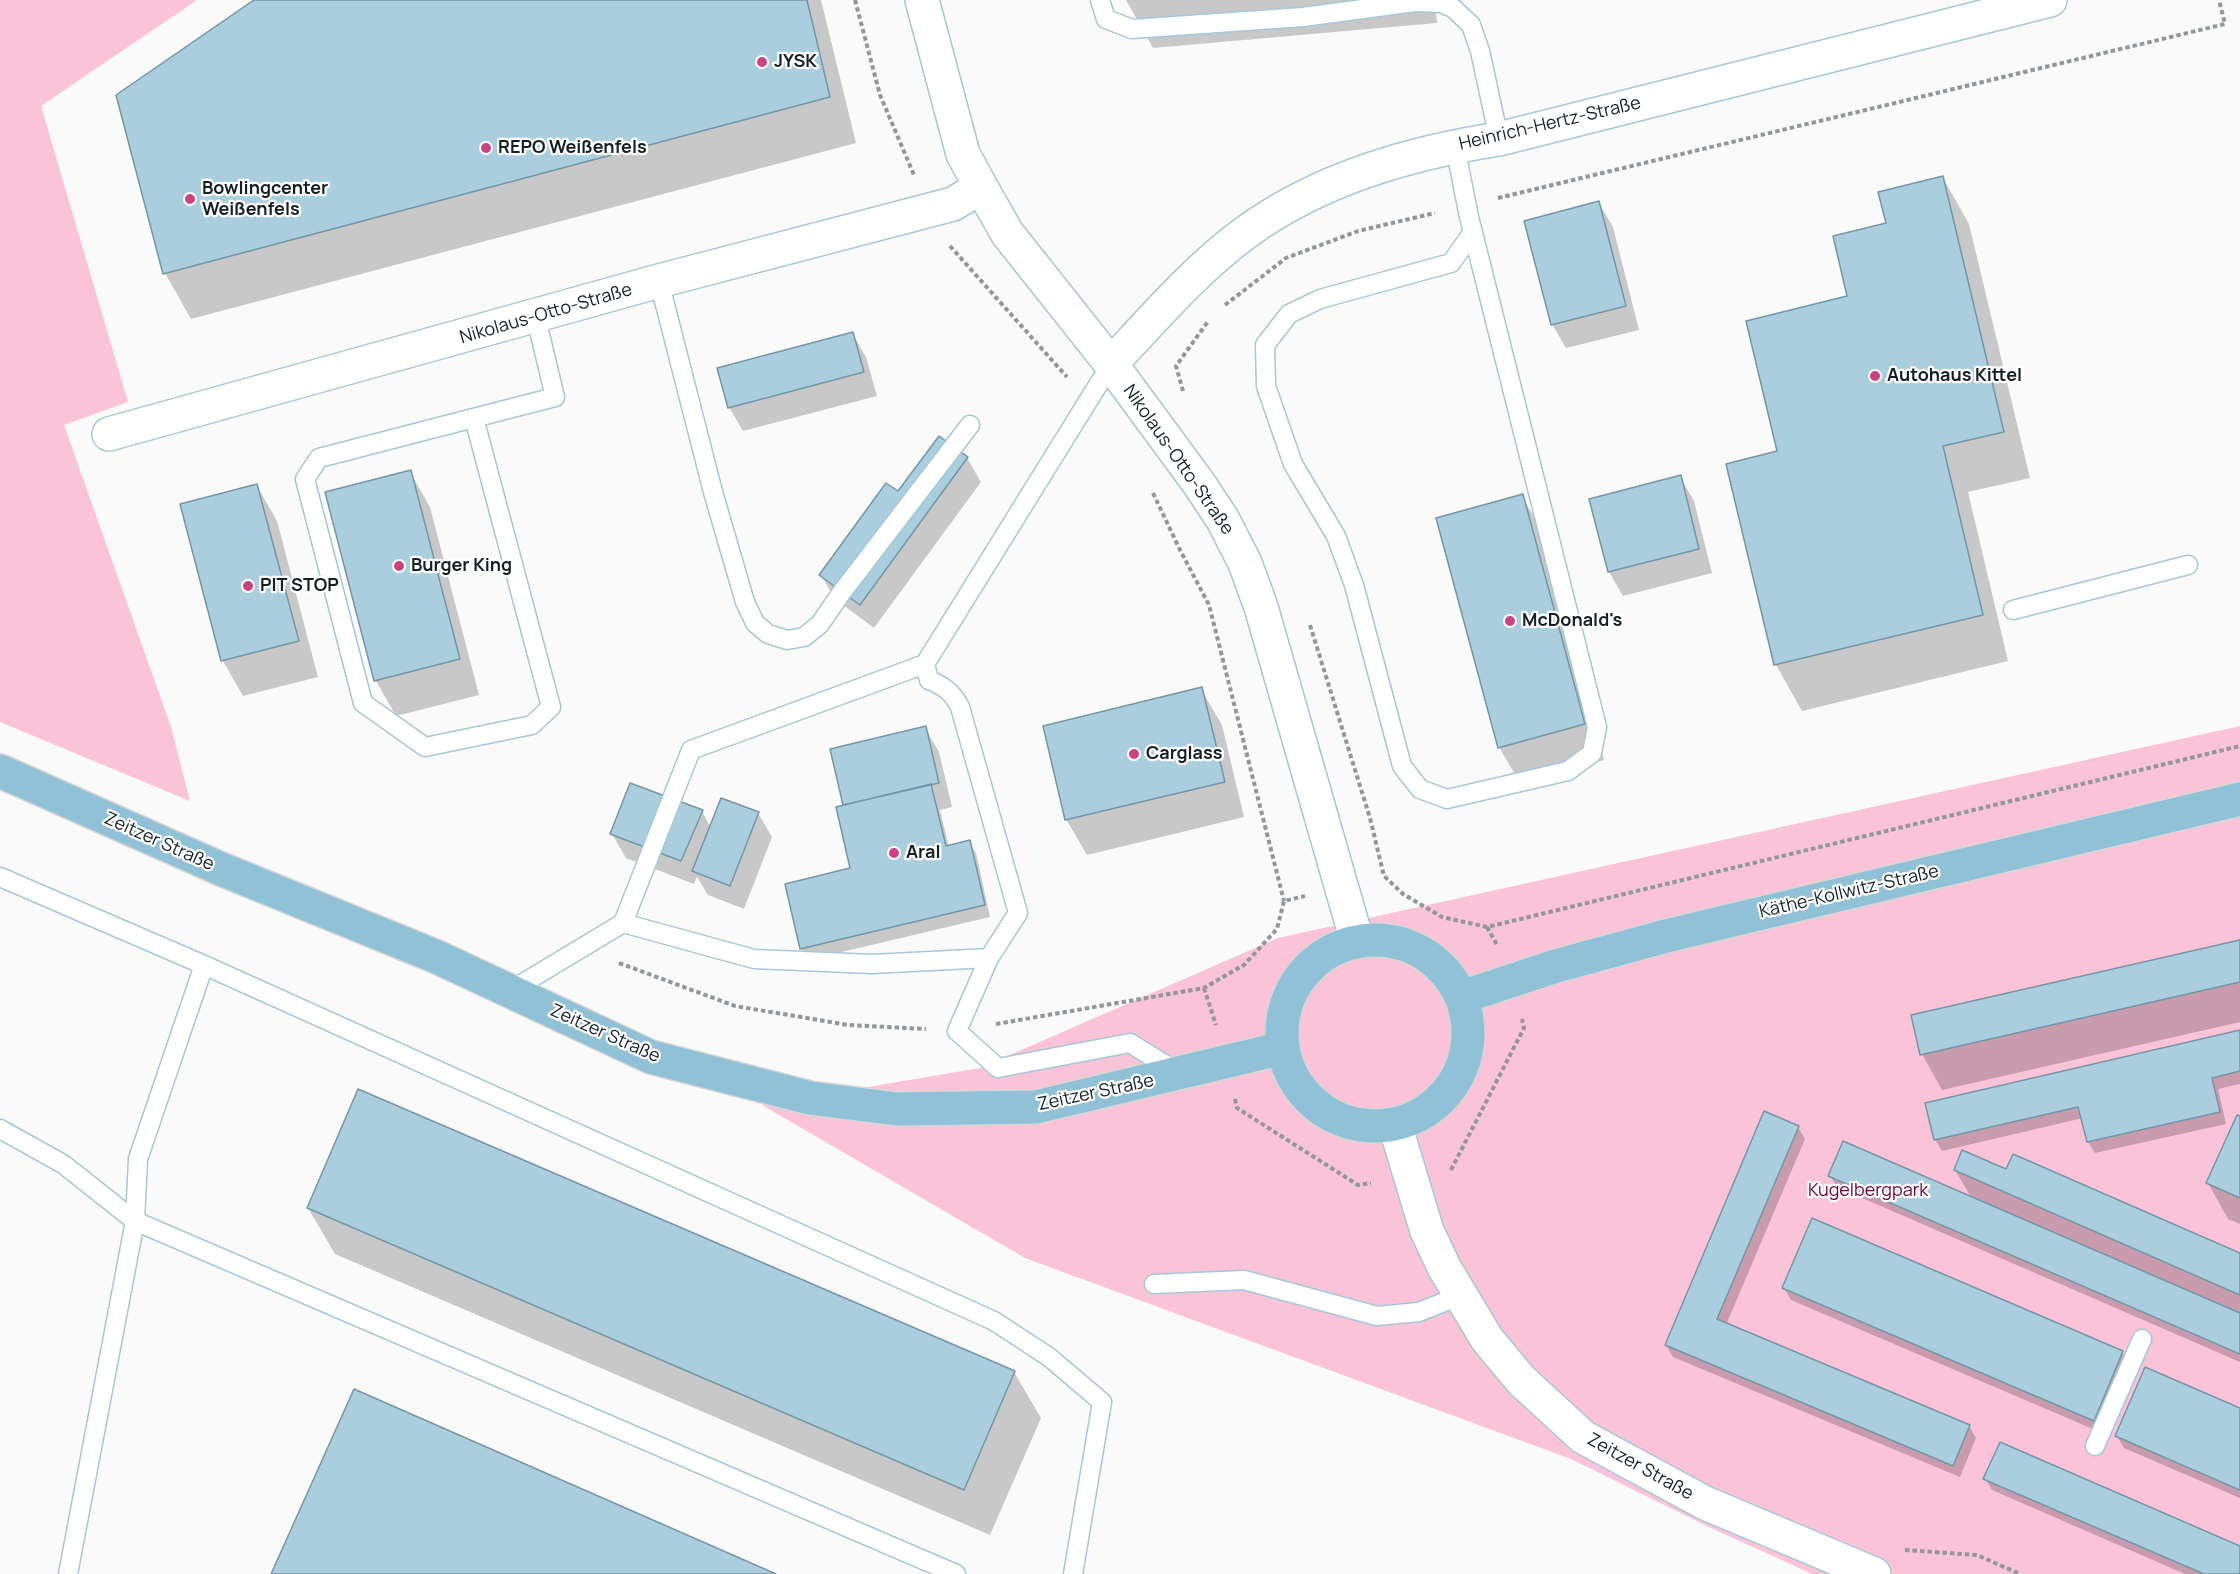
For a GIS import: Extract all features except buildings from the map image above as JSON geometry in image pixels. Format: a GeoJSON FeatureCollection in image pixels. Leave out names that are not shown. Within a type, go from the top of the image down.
{"type":"FeatureCollection","features":[{"type":"Feature","properties":{"kind":"main road","name":"Zeitzer Straße"},"geometry":{"type":"LineString","coordinates":[[0,771],[221,869],[437,957],[651,1057],[810,1098],[897,1109],[1036,1107],[1282,1048]]}},
{"type":"Feature","properties":{"kind":"main road","name":"Käthe-Kollwitz-Straße"},"geometry":{"type":"LineString","coordinates":[[1462,997],[1514,979],[1666,936],[2240,799]]}},
{"type":"Feature","properties":{"kind":"main road"},"geometry":{"type":"LineString","coordinates":[[1357,941],[1389,941],[1420,950],[1445,970],[1462,997],[1469,1032],[1467,1051],[1457,1076],[1442,1099],[1428,1110],[1395,1125],[1357,1125],[1322,1110],[1296,1083],[1282,1048],[1284,1012],[1298,979],[1324,954],[1357,941]]}},
{"type":"Feature","properties":{"kind":"street","name":"Nikolaus-Otto-Straße"},"geometry":{"type":"LineString","coordinates":[[922,0],[963,154],[1007,233],[1111,364],[1200,485],[1223,520],[1245,563],[1261,607],[1357,941]]}},
{"type":"Feature","properties":{"kind":"street","name":"Heinrich-Hertz-Straße"},"geometry":{"type":"LineString","coordinates":[[1111,364],[1182,289],[1243,235],[1285,206],[1333,183],[1455,146],[1499,139],[2050,0]]}},
{"type":"Feature","properties":{"kind":"street","name":"Nikolaus-Otto-Straße"},"geometry":{"type":"LineString","coordinates":[[109,434],[536,318],[659,281],[953,204],[981,187]]}},
{"type":"Feature","properties":{"kind":"street","name":"Zeitzer Straße"},"geometry":{"type":"LineString","coordinates":[[1395,1125],[1427,1231],[1459,1296],[1487,1339],[1521,1380],[1583,1437],[1705,1503],[1874,1574]]}},
{"type":"Feature","properties":{"kind":"lane"},"geometry":{"type":"LineString","coordinates":[[1100,0],[1106,19],[1132,29],[1303,17],[1415,2],[1441,3],[1453,8],[1471,25],[1480,51],[1499,139]]}},
{"type":"Feature","properties":{"kind":"lane"},"geometry":{"type":"LineString","coordinates":[[1455,146],[1466,205],[1473,232],[1598,727],[1592,753],[1568,771],[1447,799],[1420,789],[1402,766],[1354,585],[1336,536],[1293,464],[1266,386],[1265,345],[1289,314],[1320,299],[1451,263],[1473,232]]}},
{"type":"Feature","properties":{"kind":"lane"},"geometry":{"type":"LineString","coordinates":[[659,281],[713,492],[745,602],[755,623],[768,634],[787,640],[804,637],[820,624],[970,425]]}},
{"type":"Feature","properties":{"kind":"lane"},"geometry":{"type":"LineString","coordinates":[[474,418],[551,707],[532,725],[425,747],[363,703],[305,479],[319,458],[474,418],[555,398],[536,318]]}},
{"type":"Feature","properties":{"kind":"lane"},"geometry":{"type":"LineString","coordinates":[[510,992],[624,923],[691,750],[925,664],[1111,364]]}},
{"type":"Feature","properties":{"kind":"lane"},"geometry":{"type":"LineString","coordinates":[[2013,610],[2188,565]]}},
{"type":"Feature","properties":{"kind":"lane"},"geometry":{"type":"LineString","coordinates":[[925,664],[929,680],[941,685],[955,697],[960,707],[1018,913],[989,958],[957,1031],[998,1068],[1130,1043],[1180,1074]]}},
{"type":"Feature","properties":{"kind":"lane"},"geometry":{"type":"LineString","coordinates":[[0,877],[204,965],[994,1321],[1049,1357],[1102,1402],[1073,1574]]}},
{"type":"Feature","properties":{"kind":"lane"},"geometry":{"type":"LineString","coordinates":[[624,923],[754,959],[872,964],[989,958]]}},
{"type":"Feature","properties":{"kind":"lane"},"geometry":{"type":"LineString","coordinates":[[68,1574],[135,1221],[138,1159],[204,965]]}},
{"type":"Feature","properties":{"kind":"lane"},"geometry":{"type":"LineString","coordinates":[[0,1129],[63,1164],[135,1221],[956,1574]]}},
{"type":"Feature","properties":{"kind":"lane"},"geometry":{"type":"LineString","coordinates":[[1154,1284],[1244,1280],[1377,1316],[1419,1312],[1459,1296]]}},
{"type":"Feature","properties":{"kind":"lane"},"geometry":{"type":"LineString","coordinates":[[2095,1446],[2142,1339]]}},
{"type":"Feature","properties":{"kind":"path"},"geometry":{"type":"LineString","coordinates":[[1224,306],[1286,258],[1358,231],[2225,24],[2219,0]]}},
{"type":"Feature","properties":{"kind":"path"},"geometry":{"type":"LineString","coordinates":[[1188,397],[1181,388],[1176,366],[1215,314]]}},
{"type":"Feature","properties":{"kind":"path"},"geometry":{"type":"LineString","coordinates":[[1307,615],[1370,818],[1384,876],[1403,894],[1442,917],[1487,927],[2240,746]]}},
{"type":"Feature","properties":{"kind":"path"},"geometry":{"type":"LineString","coordinates":[[582,948],[735,1006],[848,1025],[957,1031],[1204,988],[1244,965],[1277,929],[1284,901],[1384,876]]}},
{"type":"Feature","properties":{"kind":"path"},"geometry":{"type":"LineString","coordinates":[[1204,988],[1229,1062],[1236,1108],[1358,1185],[1450,1173],[1524,1028],[1514,979],[1487,927]]}},
{"type":"Feature","properties":{"kind":"path"},"geometry":{"type":"LineString","coordinates":[[1900,1547],[1910,1552],[1977,1555],[2020,1574]]}},
{"type":"Feature","properties":{"kind":"green space"},"geometry":{"type":"Polygon","coordinates":[[[0,0],[197,0],[41,106],[128,402],[64,425],[171,727],[190,801],[0,722],[0,0]]]}},
{"type":"Feature","properties":{"kind":"green space","name":"Kugelbergpark"},"geometry":{"type":"Polygon","coordinates":[[[2240,726],[2240,1574],[1812,1574],[1709,1527],[1571,1459],[1025,1258],[762,1105],[980,1068],[1278,938],[2240,726]]]}},
{"type":"Feature","properties":{"kind":"place","name":"JYSK"},"geometry":{"type":"Point","coordinates":[762,62]}},
{"type":"Feature","properties":{"kind":"place","name":"REPO Weißenfels"},"geometry":{"type":"Point","coordinates":[486,148]}},
{"type":"Feature","properties":{"kind":"place","name":"Bowlingcenter Weißenfels"},"geometry":{"type":"Point","coordinates":[190,199]}},
{"type":"Feature","properties":{"kind":"place","name":"Autohaus Kittel"},"geometry":{"type":"Point","coordinates":[1875,376]}},
{"type":"Feature","properties":{"kind":"place","name":"Burger King"},"geometry":{"type":"Point","coordinates":[399,566]}},
{"type":"Feature","properties":{"kind":"place","name":"PIT STOP"},"geometry":{"type":"Point","coordinates":[248,586]}},
{"type":"Feature","properties":{"kind":"place","name":"McDonald's"},"geometry":{"type":"Point","coordinates":[1510,621]}},
{"type":"Feature","properties":{"kind":"place","name":"Carglass"},"geometry":{"type":"Point","coordinates":[1134,754]}},
{"type":"Feature","properties":{"kind":"place","name":"Aral"},"geometry":{"type":"Point","coordinates":[894,853]}}]}
